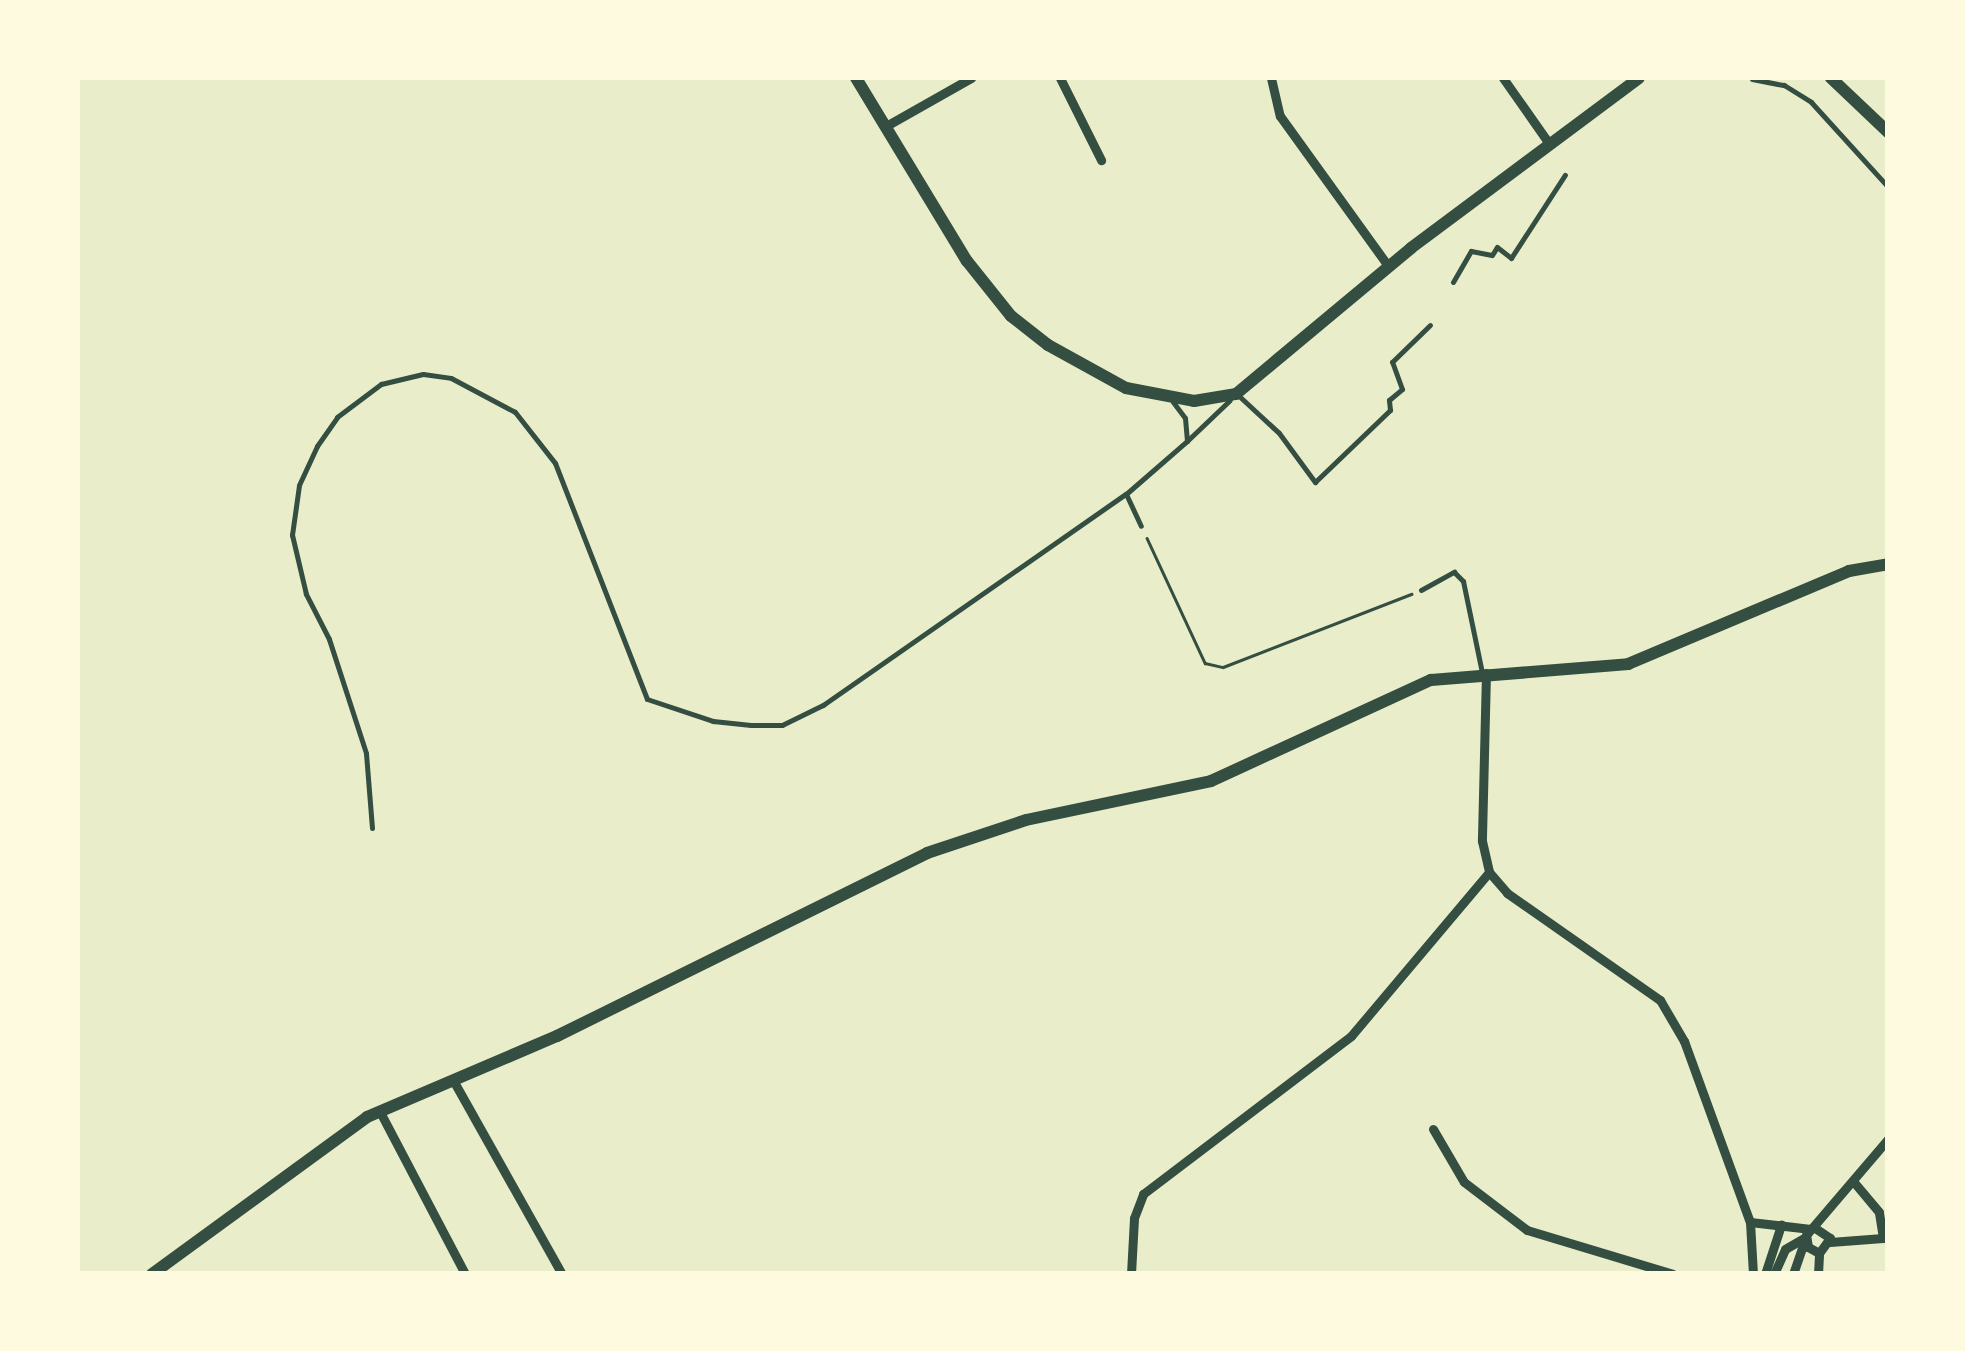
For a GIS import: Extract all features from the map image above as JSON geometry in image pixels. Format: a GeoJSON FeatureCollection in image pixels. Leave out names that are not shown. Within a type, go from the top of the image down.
{"type":"FeatureCollection","features":[{"type":"Feature","properties":{"kind":"main road"},"geometry":{"type":"LineString","coordinates":[[856,78],[967,260],[1012,316],[1075,362],[1126,388],[1171,399],[1236,394],[1548,142],[1638,78]]}},
{"type":"Feature","properties":{"kind":"main road"},"geometry":{"type":"LineString","coordinates":[[1831,78],[1888,132]]}},
{"type":"Feature","properties":{"kind":"main road"},"geometry":{"type":"LineString","coordinates":[[152,1274],[240,1214],[306,1156],[379,1110],[557,1036],[940,848],[1026,820],[1211,781],[1398,691],[1484,672],[1628,664],[1849,572],[1888,564]]}},
{"type":"Feature","properties":{"kind":"street"},"geometry":{"type":"LineString","coordinates":[[886,126],[972,78]]}},
{"type":"Feature","properties":{"kind":"street"},"geometry":{"type":"LineString","coordinates":[[1060,78],[1101,160]]}},
{"type":"Feature","properties":{"kind":"street"},"geometry":{"type":"LineString","coordinates":[[1271,78],[1280,116],[1389,267]]}},
{"type":"Feature","properties":{"kind":"street"},"geometry":{"type":"LineString","coordinates":[[1503,78],[1548,142]]}},
{"type":"Feature","properties":{"kind":"street"},"geometry":{"type":"LineString","coordinates":[[1484,672],[1482,841],[1488,872],[1508,893],[1667,1009],[1750,1222],[1753,1274]]}},
{"type":"Feature","properties":{"kind":"street"},"geometry":{"type":"LineString","coordinates":[[1131,1274],[1134,1218],[1149,1188],[1351,1036],[1488,872]]}},
{"type":"Feature","properties":{"kind":"street"},"geometry":{"type":"LineString","coordinates":[[453,1080],[562,1274]]}},
{"type":"Feature","properties":{"kind":"street"},"geometry":{"type":"LineString","coordinates":[[379,1110],[465,1274]]}},
{"type":"Feature","properties":{"kind":"street"},"geometry":{"type":"LineString","coordinates":[[1433,1129],[1464,1182],[1528,1230],[1673,1274]]}},
{"type":"Feature","properties":{"kind":"street"},"geometry":{"type":"LineString","coordinates":[[1794,1274],[1810,1233],[1888,1139]]}},
{"type":"Feature","properties":{"kind":"street"},"geometry":{"type":"LineString","coordinates":[[1819,1252],[1830,1242],[1883,1238],[1879,1212],[1853,1181]]}},
{"type":"Feature","properties":{"kind":"street"},"geometry":{"type":"LineString","coordinates":[[1750,1222],[1810,1233],[1826,1231],[1830,1242]]}},
{"type":"Feature","properties":{"kind":"street"},"geometry":{"type":"LineString","coordinates":[[1765,1274],[1782,1225]]}},
{"type":"Feature","properties":{"kind":"street"},"geometry":{"type":"LineString","coordinates":[[1810,1233],[1819,1252],[1818,1274]]}},
{"type":"Feature","properties":{"kind":"street"},"geometry":{"type":"LineString","coordinates":[[1774,1274],[1785,1249],[1810,1233]]}},
{"type":"Feature","properties":{"kind":"lane"},"geometry":{"type":"LineString","coordinates":[[1752,79],[1784,85],[1811,102],[1888,187]]}},
{"type":"Feature","properties":{"kind":"lane"},"geometry":{"type":"LineString","coordinates":[[1453,282],[1471,251],[1492,255],[1496,247],[1511,258],[1565,175]]}},
{"type":"Feature","properties":{"kind":"lane"},"geometry":{"type":"LineString","coordinates":[[372,828],[366,753],[306,594],[292,535],[299,485],[317,446],[350,404],[381,384],[423,374],[451,378],[515,412],[555,463],[647,699],[713,721],[782,724],[812,712],[1126,494],[1236,394],[1279,433],[1315,482],[1390,410],[1402,390],[1392,362],[1430,325]]}},
{"type":"Feature","properties":{"kind":"lane"},"geometry":{"type":"LineString","coordinates":[[1171,399],[1185,418],[1186,441]]}},
{"type":"Feature","properties":{"kind":"lane"},"geometry":{"type":"LineString","coordinates":[[1126,494],[1140,526]]}},
{"type":"Feature","properties":{"kind":"lane"},"geometry":{"type":"LineString","coordinates":[[1421,590],[1454,572],[1463,581],[1484,672]]}},
{"type":"Feature","properties":{"kind":"path"},"geometry":{"type":"LineString","coordinates":[[1140,526],[1205,663],[1223,667],[1421,590]]}}]}
